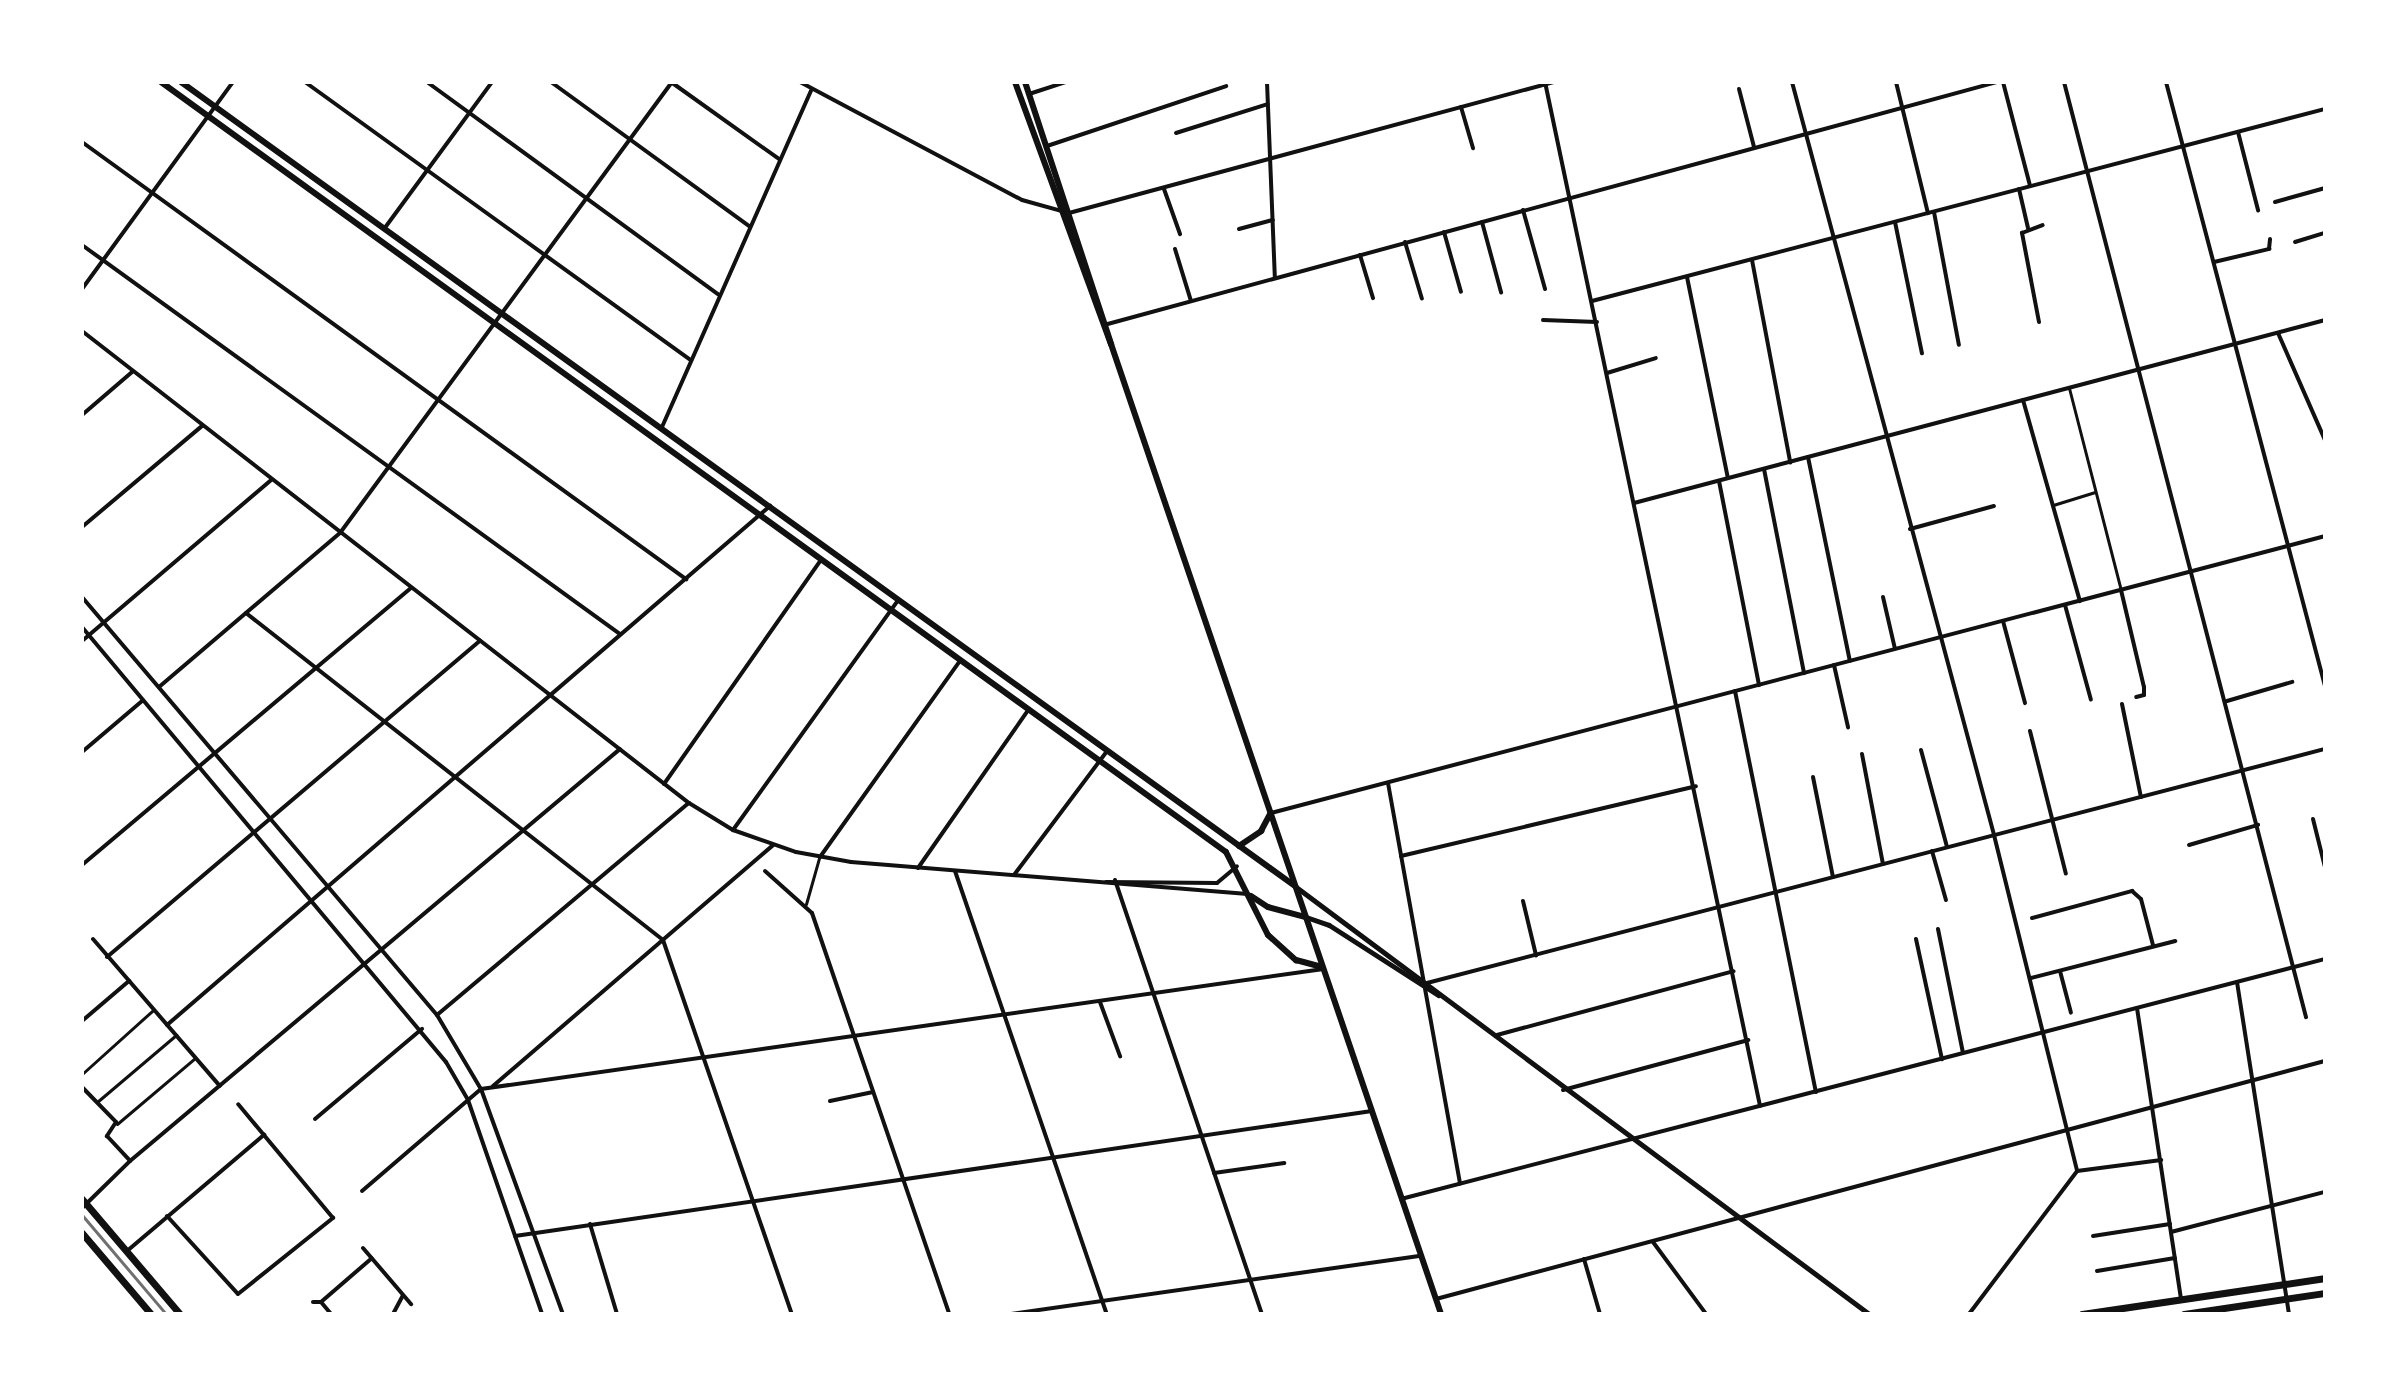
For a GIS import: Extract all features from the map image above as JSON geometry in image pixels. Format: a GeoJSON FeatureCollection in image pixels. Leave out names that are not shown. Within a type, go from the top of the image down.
{"type":"FeatureCollection","features":[{"type":"Feature","properties":{"kind":"main road"},"geometry":{"type":"LineString","coordinates":[[161,82],[1226,852],[1237,866],[1248,894],[1278,947],[1296,960],[1322,968]]}},
{"type":"Feature","properties":{"kind":"main road"},"geometry":{"type":"LineString","coordinates":[[181,82],[1295,886]]}},
{"type":"Feature","properties":{"kind":"main road"},"geometry":{"type":"LineString","coordinates":[[1015,82],[1105,325]]}},
{"type":"Feature","properties":{"kind":"main road"},"geometry":{"type":"LineString","coordinates":[[1025,82],[1441,1314]]}},
{"type":"Feature","properties":{"kind":"main road"},"geometry":{"type":"LineString","coordinates":[[995,685],[1002,675]]}},
{"type":"Feature","properties":{"kind":"main road"},"geometry":{"type":"LineString","coordinates":[[1239,846],[1261,831],[1270,814]]}},
{"type":"Feature","properties":{"kind":"main road"},"geometry":{"type":"LineString","coordinates":[[1248,894],[1268,907],[1305,917]]}},
{"type":"Feature","properties":{"kind":"main road"},"geometry":{"type":"LineString","coordinates":[[83,1203],[176,1312]]}},
{"type":"Feature","properties":{"kind":"main road"},"geometry":{"type":"LineString","coordinates":[[82,1233],[151,1314]]}},
{"type":"Feature","properties":{"kind":"main road"},"geometry":{"type":"LineString","coordinates":[[2082,1314],[2325,1278]]}},
{"type":"Feature","properties":{"kind":"main road"},"geometry":{"type":"LineString","coordinates":[[2184,1314],[2325,1293]]}},
{"type":"Feature","properties":{"kind":"street"},"geometry":{"type":"LineString","coordinates":[[82,289],[233,82]]}},
{"type":"Feature","properties":{"kind":"street"},"geometry":{"type":"LineString","coordinates":[[305,82],[691,360]]}},
{"type":"Feature","properties":{"kind":"street"},"geometry":{"type":"LineString","coordinates":[[427,82],[718,294]]}},
{"type":"Feature","properties":{"kind":"street"},"geometry":{"type":"LineString","coordinates":[[384,229],[492,82]]}},
{"type":"Feature","properties":{"kind":"street"},"geometry":{"type":"LineString","coordinates":[[551,82],[749,226]]}},
{"type":"Feature","properties":{"kind":"street"},"geometry":{"type":"LineString","coordinates":[[159,687],[340,533],[672,82],[779,159]]}},
{"type":"Feature","properties":{"kind":"street"},"geometry":{"type":"LineString","coordinates":[[800,82],[1022,200],[1061,213],[1164,189],[1554,82]]}},
{"type":"Feature","properties":{"kind":"street"},"geometry":{"type":"LineString","coordinates":[[1029,94],[1067,82]]}},
{"type":"Feature","properties":{"kind":"street"},"geometry":{"type":"LineString","coordinates":[[1267,82],[1275,278]]}},
{"type":"Feature","properties":{"kind":"street"},"geometry":{"type":"LineString","coordinates":[[1792,82],[1938,638],[1994,835],[2077,1171]]}},
{"type":"Feature","properties":{"kind":"street"},"geometry":{"type":"LineString","coordinates":[[1896,82],[1931,212],[1959,345]]}},
{"type":"Feature","properties":{"kind":"street"},"geometry":{"type":"LineString","coordinates":[[1105,325],[1901,106],[2000,82],[2030,186]]}},
{"type":"Feature","properties":{"kind":"street"},"geometry":{"type":"LineString","coordinates":[[2064,82],[2227,701],[2306,1017]]}},
{"type":"Feature","properties":{"kind":"street"},"geometry":{"type":"LineString","coordinates":[[2166,82],[2325,686]]}},
{"type":"Feature","properties":{"kind":"street"},"geometry":{"type":"LineString","coordinates":[[1546,83],[1568,198],[1696,786],[1760,1106]]}},
{"type":"Feature","properties":{"kind":"street"},"geometry":{"type":"LineString","coordinates":[[1047,146],[1226,86]]}},
{"type":"Feature","properties":{"kind":"street"},"geometry":{"type":"LineString","coordinates":[[1739,89],[1754,147]]}},
{"type":"Feature","properties":{"kind":"street"},"geometry":{"type":"LineString","coordinates":[[662,427],[718,294],[811,90]]}},
{"type":"Feature","properties":{"kind":"street"},"geometry":{"type":"LineString","coordinates":[[1176,133],[1268,104]]}},
{"type":"Feature","properties":{"kind":"street"},"geometry":{"type":"LineString","coordinates":[[1461,107],[1473,148]]}},
{"type":"Feature","properties":{"kind":"street"},"geometry":{"type":"LineString","coordinates":[[1592,301],[2325,109]]}},
{"type":"Feature","properties":{"kind":"street"},"geometry":{"type":"LineString","coordinates":[[2238,132],[2258,210]]}},
{"type":"Feature","properties":{"kind":"street"},"geometry":{"type":"LineString","coordinates":[[82,142],[686,579]]}},
{"type":"Feature","properties":{"kind":"street"},"geometry":{"type":"LineString","coordinates":[[2275,202],[2325,188]]}},
{"type":"Feature","properties":{"kind":"street"},"geometry":{"type":"LineString","coordinates":[[1164,189],[1180,234]]}},
{"type":"Feature","properties":{"kind":"street"},"geometry":{"type":"LineString","coordinates":[[2019,189],[2028,228]]}},
{"type":"Feature","properties":{"kind":"street"},"geometry":{"type":"LineString","coordinates":[[1523,210],[1545,289]]}},
{"type":"Feature","properties":{"kind":"street"},"geometry":{"type":"LineString","coordinates":[[1239,229],[1273,220]]}},
{"type":"Feature","properties":{"kind":"street"},"geometry":{"type":"LineString","coordinates":[[1482,222],[1501,292]]}},
{"type":"Feature","properties":{"kind":"street"},"geometry":{"type":"LineString","coordinates":[[1895,222],[1922,353]]}},
{"type":"Feature","properties":{"kind":"street"},"geometry":{"type":"LineString","coordinates":[[2039,322],[2021,235],[2028,228],[2043,225]]}},
{"type":"Feature","properties":{"kind":"street"},"geometry":{"type":"LineString","coordinates":[[1444,232],[1461,292]]}},
{"type":"Feature","properties":{"kind":"street"},"geometry":{"type":"LineString","coordinates":[[2295,242],[2325,233]]}},
{"type":"Feature","properties":{"kind":"street"},"geometry":{"type":"LineString","coordinates":[[2214,262],[2269,249],[2270,239]]}},
{"type":"Feature","properties":{"kind":"street"},"geometry":{"type":"LineString","coordinates":[[1405,242],[1422,299]]}},
{"type":"Feature","properties":{"kind":"street"},"geometry":{"type":"LineString","coordinates":[[82,245],[620,634]]}},
{"type":"Feature","properties":{"kind":"street"},"geometry":{"type":"LineString","coordinates":[[1175,249],[1191,301]]}},
{"type":"Feature","properties":{"kind":"street"},"geometry":{"type":"LineString","coordinates":[[1360,255],[1373,298]]}},
{"type":"Feature","properties":{"kind":"street"},"geometry":{"type":"LineString","coordinates":[[1752,259],[1790,462]]}},
{"type":"Feature","properties":{"kind":"street"},"geometry":{"type":"LineString","coordinates":[[1687,276],[1728,478]]}},
{"type":"Feature","properties":{"kind":"street"},"geometry":{"type":"LineString","coordinates":[[1543,320],[1597,322]]}},
{"type":"Feature","properties":{"kind":"street"},"geometry":{"type":"LineString","coordinates":[[1634,503],[2325,320]]}},
{"type":"Feature","properties":{"kind":"street"},"geometry":{"type":"LineString","coordinates":[[82,331],[664,784],[733,830],[773,845],[820,857],[917,869],[1104,883],[1217,883],[1237,866]]}},
{"type":"Feature","properties":{"kind":"street"},"geometry":{"type":"LineString","coordinates":[[2278,333],[2325,440]]}},
{"type":"Feature","properties":{"kind":"street"},"geometry":{"type":"LineString","coordinates":[[1607,373],[1656,358]]}},
{"type":"Feature","properties":{"kind":"street"},"geometry":{"type":"LineString","coordinates":[[82,415],[133,372]]}},
{"type":"Feature","properties":{"kind":"street"},"geometry":{"type":"LineString","coordinates":[[2069,388],[2144,687],[2144,695],[2136,697]]}},
{"type":"Feature","properties":{"kind":"street"},"geometry":{"type":"LineString","coordinates":[[2023,400],[2080,601]]}},
{"type":"Feature","properties":{"kind":"street"},"geometry":{"type":"LineString","coordinates":[[82,527],[202,426]]}},
{"type":"Feature","properties":{"kind":"street"},"geometry":{"type":"LineString","coordinates":[[1808,457],[1850,661]]}},
{"type":"Feature","properties":{"kind":"street"},"geometry":{"type":"LineString","coordinates":[[1764,469],[1804,673]]}},
{"type":"Feature","properties":{"kind":"street"},"geometry":{"type":"LineString","coordinates":[[82,641],[271,480]]}},
{"type":"Feature","properties":{"kind":"street"},"geometry":{"type":"LineString","coordinates":[[1719,481],[1759,685]]}},
{"type":"Feature","properties":{"kind":"street"},"geometry":{"type":"LineString","coordinates":[[2053,505],[2097,492]]}},
{"type":"Feature","properties":{"kind":"street"},"geometry":{"type":"LineString","coordinates":[[167,1025],[770,506]]}},
{"type":"Feature","properties":{"kind":"street"},"geometry":{"type":"LineString","coordinates":[[1910,529],[1994,506]]}},
{"type":"Feature","properties":{"kind":"street"},"geometry":{"type":"LineString","coordinates":[[1270,814],[2325,536]]}},
{"type":"Feature","properties":{"kind":"street"},"geometry":{"type":"LineString","coordinates":[[664,784],[822,559]]}},
{"type":"Feature","properties":{"kind":"street"},"geometry":{"type":"LineString","coordinates":[[82,865],[411,588]]}},
{"type":"Feature","properties":{"kind":"street"},"geometry":{"type":"LineString","coordinates":[[82,597],[437,1015],[481,1089],[563,1314]]}},
{"type":"Feature","properties":{"kind":"street"},"geometry":{"type":"LineString","coordinates":[[1883,597],[1895,649]]}},
{"type":"Feature","properties":{"kind":"street"},"geometry":{"type":"LineString","coordinates":[[733,830],[898,600]]}},
{"type":"Feature","properties":{"kind":"street"},"geometry":{"type":"LineString","coordinates":[[2065,605],[2091,700]]}},
{"type":"Feature","properties":{"kind":"street"},"geometry":{"type":"LineString","coordinates":[[246,613],[663,940],[792,1314]]}},
{"type":"Feature","properties":{"kind":"street"},"geometry":{"type":"LineString","coordinates":[[2003,621],[2025,703]]}},
{"type":"Feature","properties":{"kind":"street"},"geometry":{"type":"LineString","coordinates":[[82,627],[422,1029],[468,1100],[542,1314]]}},
{"type":"Feature","properties":{"kind":"street"},"geometry":{"type":"LineString","coordinates":[[107,957],[480,641]]}},
{"type":"Feature","properties":{"kind":"street"},"geometry":{"type":"LineString","coordinates":[[806,904],[820,857],[961,660]]}},
{"type":"Feature","properties":{"kind":"street"},"geometry":{"type":"LineString","coordinates":[[1834,665],[1848,727]]}},
{"type":"Feature","properties":{"kind":"street"},"geometry":{"type":"LineString","coordinates":[[2227,701],[2292,682]]}},
{"type":"Feature","properties":{"kind":"street"},"geometry":{"type":"LineString","coordinates":[[1735,691],[1816,1092]]}},
{"type":"Feature","properties":{"kind":"street"},"geometry":{"type":"LineString","coordinates":[[82,752],[143,700]]}},
{"type":"Feature","properties":{"kind":"street"},"geometry":{"type":"LineString","coordinates":[[2122,704],[2141,797]]}},
{"type":"Feature","properties":{"kind":"street"},"geometry":{"type":"LineString","coordinates":[[917,869],[1029,709]]}},
{"type":"Feature","properties":{"kind":"street"},"geometry":{"type":"LineString","coordinates":[[2030,731],[2066,874]]}},
{"type":"Feature","properties":{"kind":"street"},"geometry":{"type":"LineString","coordinates":[[83,1203],[620,749]]}},
{"type":"Feature","properties":{"kind":"street"},"geometry":{"type":"LineString","coordinates":[[1427,983],[2325,749]]}},
{"type":"Feature","properties":{"kind":"street"},"geometry":{"type":"LineString","coordinates":[[1921,750],[1947,847]]}},
{"type":"Feature","properties":{"kind":"street"},"geometry":{"type":"LineString","coordinates":[[1014,875],[1107,751]]}},
{"type":"Feature","properties":{"kind":"street"},"geometry":{"type":"LineString","coordinates":[[1862,754],[1883,864]]}},
{"type":"Feature","properties":{"kind":"street"},"geometry":{"type":"LineString","coordinates":[[1813,777],[1833,877]]}},
{"type":"Feature","properties":{"kind":"street"},"geometry":{"type":"LineString","coordinates":[[1388,783],[1427,983],[1460,1184]]}},
{"type":"Feature","properties":{"kind":"street"},"geometry":{"type":"LineString","coordinates":[[1401,856],[1696,786]]}},
{"type":"Feature","properties":{"kind":"street"},"geometry":{"type":"LineString","coordinates":[[437,1015],[689,803]]}},
{"type":"Feature","properties":{"kind":"street"},"geometry":{"type":"LineString","coordinates":[[2313,819],[2325,867]]}},
{"type":"Feature","properties":{"kind":"street"},"geometry":{"type":"LineString","coordinates":[[2189,845],[2258,825]]}},
{"type":"Feature","properties":{"kind":"street"},"geometry":{"type":"LineString","coordinates":[[491,1088],[773,845]]}},
{"type":"Feature","properties":{"kind":"street"},"geometry":{"type":"LineString","coordinates":[[1932,851],[1946,900]]}},
{"type":"Feature","properties":{"kind":"street"},"geometry":{"type":"LineString","coordinates":[[765,871],[806,904],[949,1314]]}},
{"type":"Feature","properties":{"kind":"street"},"geometry":{"type":"LineString","coordinates":[[955,871],[1107,1314]]}},
{"type":"Feature","properties":{"kind":"street"},"geometry":{"type":"LineString","coordinates":[[1116,883],[1248,894]]}},
{"type":"Feature","properties":{"kind":"street"},"geometry":{"type":"LineString","coordinates":[[1116,883],[1262,1314]]}},
{"type":"Feature","properties":{"kind":"street"},"geometry":{"type":"LineString","coordinates":[[1295,886],[1427,983],[1563,1090],[1869,1314]]}},
{"type":"Feature","properties":{"kind":"street"},"geometry":{"type":"LineString","coordinates":[[2032,918],[2132,891],[2141,899],[2153,945]]}},
{"type":"Feature","properties":{"kind":"street"},"geometry":{"type":"LineString","coordinates":[[1523,901],[1536,955]]}},
{"type":"Feature","properties":{"kind":"street"},"geometry":{"type":"LineString","coordinates":[[1305,917],[1329,925],[1428,992],[1439,995]]}},
{"type":"Feature","properties":{"kind":"street"},"geometry":{"type":"LineString","coordinates":[[1938,929],[1963,1053]]}},
{"type":"Feature","properties":{"kind":"street"},"geometry":{"type":"LineString","coordinates":[[93,939],[220,1086]]}},
{"type":"Feature","properties":{"kind":"street"},"geometry":{"type":"LineString","coordinates":[[1916,939],[1942,1059]]}},
{"type":"Feature","properties":{"kind":"street"},"geometry":{"type":"LineString","coordinates":[[2031,978],[2175,941]]}},
{"type":"Feature","properties":{"kind":"street"},"geometry":{"type":"LineString","coordinates":[[1401,1199],[2325,959]]}},
{"type":"Feature","properties":{"kind":"street"},"geometry":{"type":"LineString","coordinates":[[362,1191],[481,1089],[1322,968]]}},
{"type":"Feature","properties":{"kind":"street"},"geometry":{"type":"LineString","coordinates":[[1493,1036],[1734,971]]}},
{"type":"Feature","properties":{"kind":"street"},"geometry":{"type":"LineString","coordinates":[[2060,971],[2071,1013]]}},
{"type":"Feature","properties":{"kind":"street"},"geometry":{"type":"LineString","coordinates":[[82,1021],[129,981]]}},
{"type":"Feature","properties":{"kind":"street"},"geometry":{"type":"LineString","coordinates":[[2237,982],[2289,1314]]}},
{"type":"Feature","properties":{"kind":"street"},"geometry":{"type":"LineString","coordinates":[[1100,1001],[1120,1056]]}},
{"type":"Feature","properties":{"kind":"street"},"geometry":{"type":"LineString","coordinates":[[2137,1008],[2181,1299]]}},
{"type":"Feature","properties":{"kind":"street"},"geometry":{"type":"LineString","coordinates":[[82,1074],[153,1010]]}},
{"type":"Feature","properties":{"kind":"street"},"geometry":{"type":"LineString","coordinates":[[315,1119],[422,1029]]}},
{"type":"Feature","properties":{"kind":"street"},"geometry":{"type":"LineString","coordinates":[[97,1102],[176,1035]]}},
{"type":"Feature","properties":{"kind":"street"},"geometry":{"type":"LineString","coordinates":[[1563,1090],[1748,1040]]}},
{"type":"Feature","properties":{"kind":"street"},"geometry":{"type":"LineString","coordinates":[[130,1161],[107,1136],[195,1058]]}},
{"type":"Feature","properties":{"kind":"street"},"geometry":{"type":"LineString","coordinates":[[1436,1299],[2325,1061]]}},
{"type":"Feature","properties":{"kind":"street"},"geometry":{"type":"LineString","coordinates":[[82,1087],[117,1124]]}},
{"type":"Feature","properties":{"kind":"street"},"geometry":{"type":"LineString","coordinates":[[830,1101],[873,1092]]}},
{"type":"Feature","properties":{"kind":"street"},"geometry":{"type":"LineString","coordinates":[[167,1216],[238,1294],[333,1218],[238,1104]]}},
{"type":"Feature","properties":{"kind":"street"},"geometry":{"type":"LineString","coordinates":[[515,1236],[1372,1111]]}},
{"type":"Feature","properties":{"kind":"street"},"geometry":{"type":"LineString","coordinates":[[127,1251],[264,1135]]}},
{"type":"Feature","properties":{"kind":"street"},"geometry":{"type":"LineString","coordinates":[[1969,1314],[2077,1171],[2161,1160]]}},
{"type":"Feature","properties":{"kind":"street"},"geometry":{"type":"LineString","coordinates":[[1214,1173],[1284,1163]]}},
{"type":"Feature","properties":{"kind":"street"},"geometry":{"type":"LineString","coordinates":[[2171,1232],[2325,1192]]}},
{"type":"Feature","properties":{"kind":"street"},"geometry":{"type":"LineString","coordinates":[[589,1223],[617,1314]]}},
{"type":"Feature","properties":{"kind":"street"},"geometry":{"type":"LineString","coordinates":[[2093,1236],[2170,1224]]}},
{"type":"Feature","properties":{"kind":"street"},"geometry":{"type":"LineString","coordinates":[[1652,1241],[1706,1314]]}},
{"type":"Feature","properties":{"kind":"street"},"geometry":{"type":"LineString","coordinates":[[363,1248],[411,1304]]}},
{"type":"Feature","properties":{"kind":"street"},"geometry":{"type":"LineString","coordinates":[[1011,1314],[1421,1256]]}},
{"type":"Feature","properties":{"kind":"street"},"geometry":{"type":"LineString","coordinates":[[313,1302],[321,1302],[372,1258]]}},
{"type":"Feature","properties":{"kind":"street"},"geometry":{"type":"LineString","coordinates":[[2097,1271],[2175,1258]]}},
{"type":"Feature","properties":{"kind":"street"},"geometry":{"type":"LineString","coordinates":[[1584,1259],[1600,1314]]}},
{"type":"Feature","properties":{"kind":"street"},"geometry":{"type":"LineString","coordinates":[[393,1314],[403,1295]]}},
{"type":"Feature","properties":{"kind":"street"},"geometry":{"type":"LineString","coordinates":[[321,1302],[331,1314]]}},
{"type":"Feature","properties":{"kind":"railway"},"geometry":{"type":"LineString","coordinates":[[82,1215],[166,1314]]}}]}
